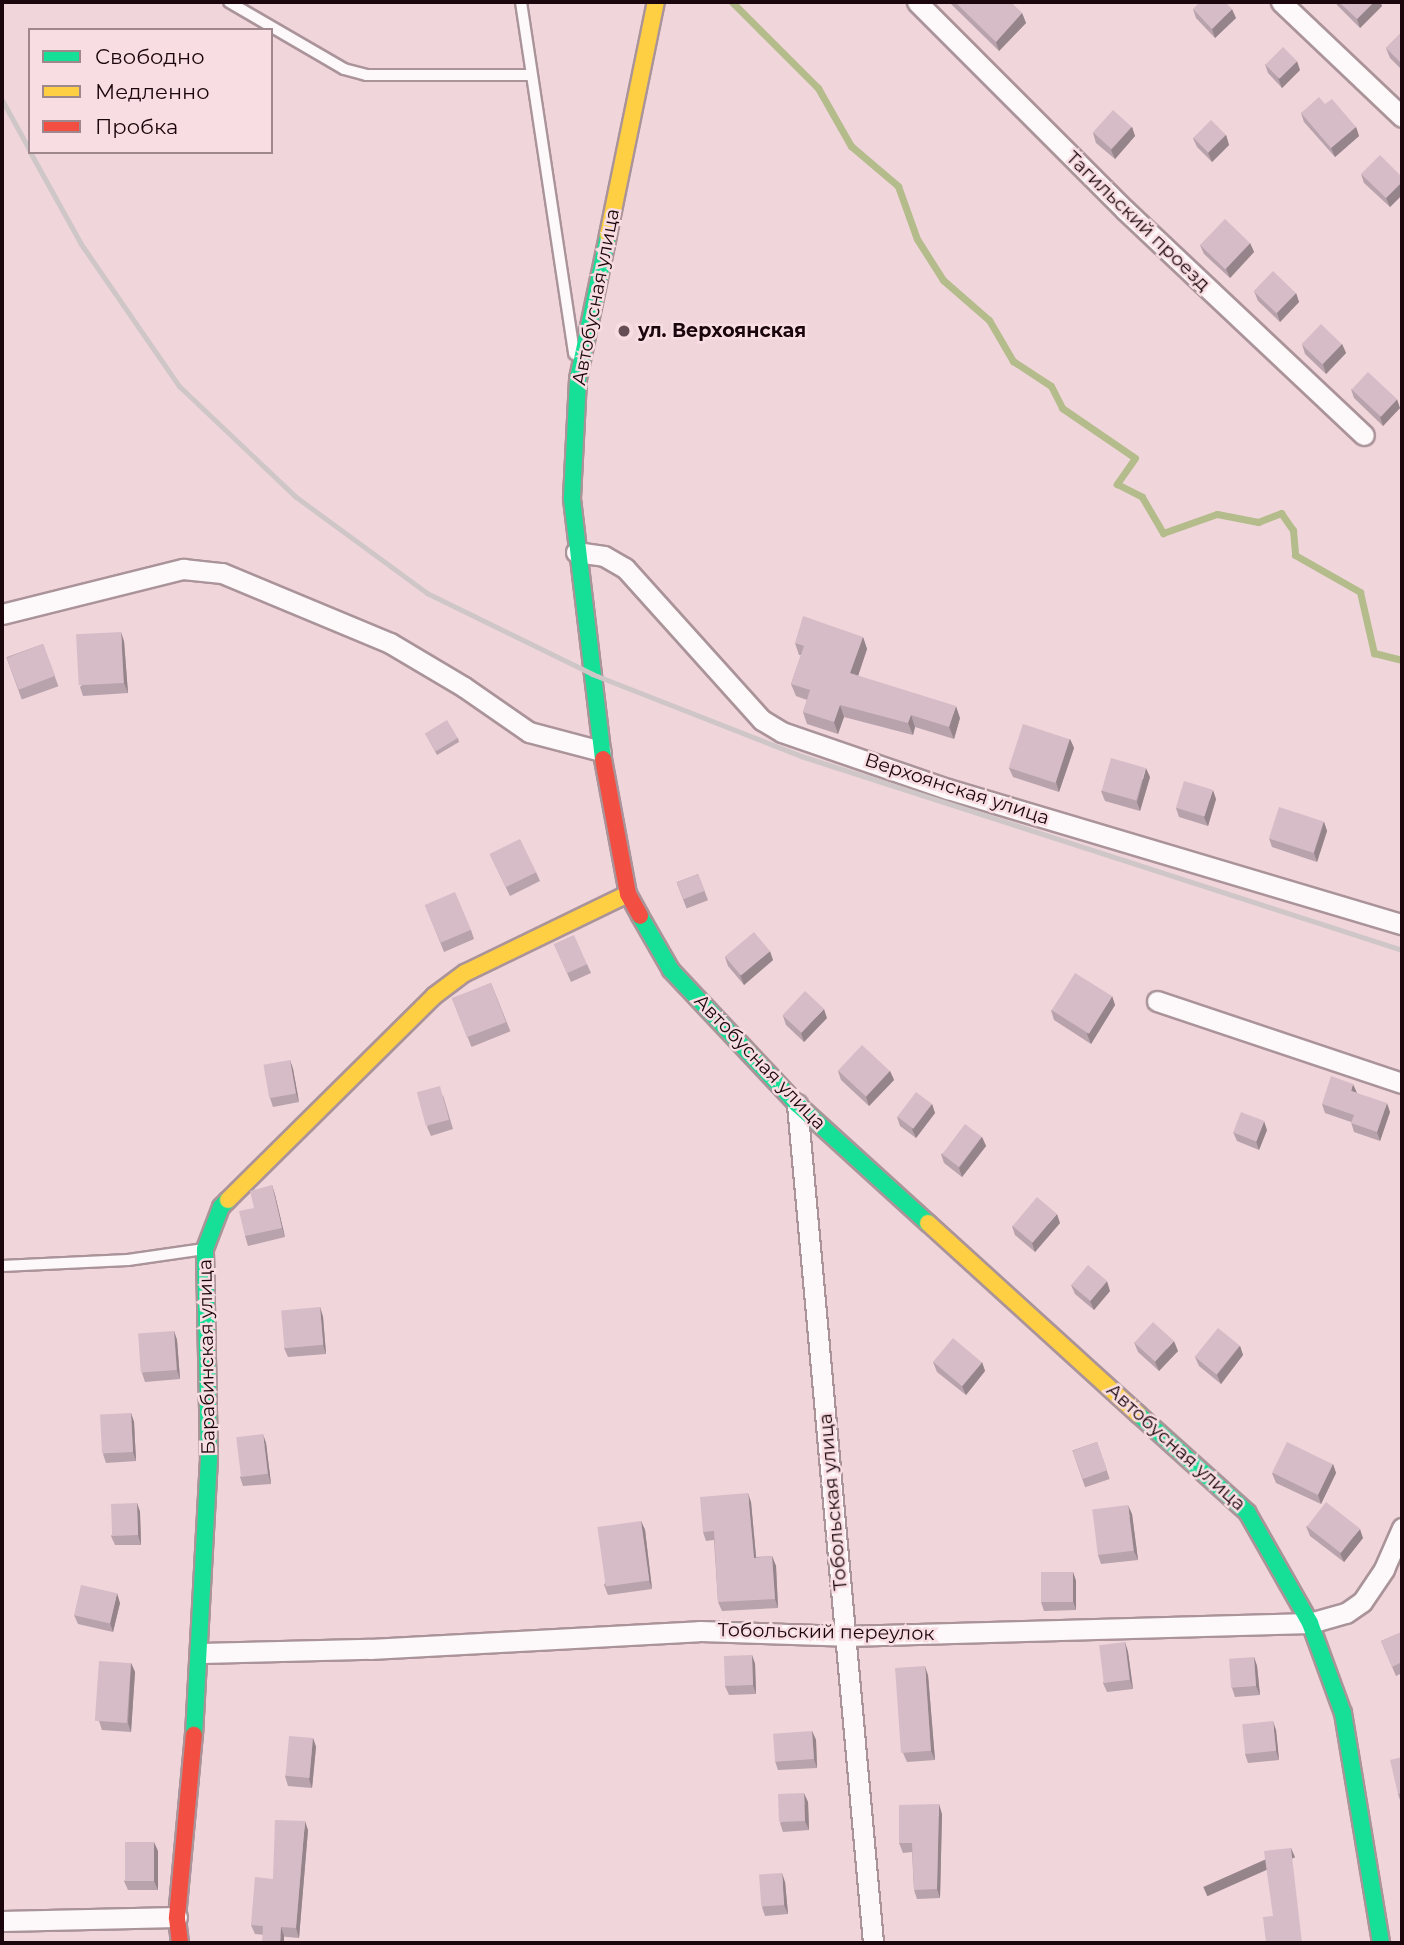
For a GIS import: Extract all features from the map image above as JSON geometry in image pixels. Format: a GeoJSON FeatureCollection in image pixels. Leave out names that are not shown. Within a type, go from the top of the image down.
{"type":"FeatureCollection","features":[{"type":"Feature","properties":{"kind":"street","name":"Автобусная улица"},"geometry":{"type":"LineString","coordinates":[[656,2],[578,379],[572,498],[576,552],[601,751],[628,894],[671,970],[797,1104],[1247,1512],[1310,1623],[1343,1713],[1381,1943]]}},
{"type":"Feature","properties":{"kind":"street","name":"Тагильский проезд"},"geometry":{"type":"LineString","coordinates":[[917,2],[1125,210],[1364,435]]}},
{"type":"Feature","properties":{"kind":"street"},"geometry":{"type":"LineString","coordinates":[[1292,6],[1402,117]]}},
{"type":"Feature","properties":{"kind":"street","name":"Верхоянская улица"},"geometry":{"type":"LineString","coordinates":[[576,552],[604,556],[625,568],[762,720],[782,732],[948,789],[1402,924]]}},
{"type":"Feature","properties":{"kind":"street"},"geometry":{"type":"LineString","coordinates":[[2,614],[59,596],[183,569],[222,573],[390,643],[529,732],[601,751]]}},
{"type":"Feature","properties":{"kind":"street","name":"Барабинская улица"},"geometry":{"type":"LineString","coordinates":[[180,1943],[177,1917],[201,1653],[211,1399],[205,1249],[221,1207],[434,996],[465,973],[628,894]]}},
{"type":"Feature","properties":{"kind":"street"},"geometry":{"type":"LineString","coordinates":[[1157,1001],[1402,1083]]}},
{"type":"Feature","properties":{"kind":"street","name":"Тобольская улица"},"geometry":{"type":"LineString","coordinates":[[797,1104],[873,1943]]}},
{"type":"Feature","properties":{"kind":"street","name":"Тобольский переулок"},"geometry":{"type":"LineString","coordinates":[[201,1653],[370,1649],[699,1631],[846,1636],[1310,1623],[1346,1613],[1362,1602],[1384,1569],[1402,1528]]}},
{"type":"Feature","properties":{"kind":"street"},"geometry":{"type":"LineString","coordinates":[[2,1921],[177,1917]]}},
{"type":"Feature","properties":{"kind":"lane"},"geometry":{"type":"LineString","coordinates":[[229,2],[344,69],[366,75],[531,75]]}},
{"type":"Feature","properties":{"kind":"lane"},"geometry":{"type":"LineString","coordinates":[[521,2],[578,379]]}},
{"type":"Feature","properties":{"kind":"lane"},"geometry":{"type":"LineString","coordinates":[[2,1266],[128,1260],[205,1249]]}},
{"type":"Feature","properties":{"kind":"building"},"geometry":{"type":"Polygon","coordinates":[[[955,2],[1010,2],[1022,13],[996,42],[955,2]]]}},
{"type":"Feature","properties":{"kind":"building"},"geometry":{"type":"Polygon","coordinates":[[[1200,2],[1225,2],[1232,9],[1212,29],[1193,9],[1200,2]]]}},
{"type":"Feature","properties":{"kind":"building"},"geometry":{"type":"Polygon","coordinates":[[[1339,2],[1374,2],[1357,19],[1339,2]]]}},
{"type":"Feature","properties":{"kind":"building"},"geometry":{"type":"Polygon","coordinates":[[[1402,32],[1402,64],[1386,48],[1402,32]]]}},
{"type":"Feature","properties":{"kind":"building"},"geometry":{"type":"Polygon","coordinates":[[[1283,47],[1297,61],[1279,79],[1265,65],[1283,47]]]}},
{"type":"Feature","properties":{"kind":"building"},"geometry":{"type":"Polygon","coordinates":[[[1319,97],[1325,104],[1332,99],[1356,127],[1331,148],[1301,113],[1319,97]]]}},
{"type":"Feature","properties":{"kind":"building"},"geometry":{"type":"Polygon","coordinates":[[[1113,110],[1132,127],[1112,149],[1093,132],[1113,110]]]}},
{"type":"Feature","properties":{"kind":"building"},"geometry":{"type":"Polygon","coordinates":[[[1211,120],[1226,135],[1208,153],[1193,138],[1211,120]]]}},
{"type":"Feature","properties":{"kind":"building"},"geometry":{"type":"Polygon","coordinates":[[[1380,155],[1402,177],[1402,182],[1386,198],[1361,174],[1380,155]]]}},
{"type":"Feature","properties":{"kind":"building"},"geometry":{"type":"Polygon","coordinates":[[[1225,219],[1250,243],[1225,269],[1200,245],[1225,219]]]}},
{"type":"Feature","properties":{"kind":"building"},"geometry":{"type":"Polygon","coordinates":[[[1273,271],[1296,293],[1277,313],[1254,291],[1273,271]]]}},
{"type":"Feature","properties":{"kind":"building"},"geometry":{"type":"Polygon","coordinates":[[[1321,324],[1342,344],[1322,364],[1302,344],[1321,324]]]}},
{"type":"Feature","properties":{"kind":"building"},"geometry":{"type":"Polygon","coordinates":[[[1368,372],[1397,399],[1381,417],[1352,390],[1368,372]]]}},
{"type":"Feature","properties":{"kind":"building"},"geometry":{"type":"Polygon","coordinates":[[[803,616],[863,637],[850,673],[956,706],[949,727],[911,715],[908,723],[840,705],[834,722],[803,712],[810,690],[791,684],[804,646],[795,643],[803,616]]]}},
{"type":"Feature","properties":{"kind":"building"},"geometry":{"type":"Polygon","coordinates":[[[121,632],[124,683],[79,685],[76,634],[121,632]]]}},
{"type":"Feature","properties":{"kind":"building"},"geometry":{"type":"Polygon","coordinates":[[[43,644],[55,676],[19,690],[7,658],[43,644]]]}},
{"type":"Feature","properties":{"kind":"building"},"geometry":{"type":"Polygon","coordinates":[[[447,720],[458,738],[436,751],[425,733],[447,720]]]}},
{"type":"Feature","properties":{"kind":"building"},"geometry":{"type":"Polygon","coordinates":[[[1023,724],[1070,739],[1055,783],[1009,768],[1023,724]]]}},
{"type":"Feature","properties":{"kind":"building"},"geometry":{"type":"Polygon","coordinates":[[[1111,758],[1146,768],[1136,801],[1102,791],[1111,758]]]}},
{"type":"Feature","properties":{"kind":"building"},"geometry":{"type":"Polygon","coordinates":[[[1184,781],[1213,790],[1205,817],[1176,808],[1184,781]]]}},
{"type":"Feature","properties":{"kind":"building"},"geometry":{"type":"Polygon","coordinates":[[[1279,807],[1324,822],[1314,853],[1269,838],[1279,807]]]}},
{"type":"Feature","properties":{"kind":"building"},"geometry":{"type":"Polygon","coordinates":[[[520,839],[536,872],[506,887],[489,854],[520,839]]]}},
{"type":"Feature","properties":{"kind":"building"},"geometry":{"type":"Polygon","coordinates":[[[698,874],[705,891],[683,899],[677,883],[698,874]]]}},
{"type":"Feature","properties":{"kind":"building"},"geometry":{"type":"Polygon","coordinates":[[[455,892],[471,930],[441,943],[425,905],[455,892]]]}},
{"type":"Feature","properties":{"kind":"building"},"geometry":{"type":"Polygon","coordinates":[[[754,932],[770,951],[741,976],[725,956],[754,932]]]}},
{"type":"Feature","properties":{"kind":"building"},"geometry":{"type":"Polygon","coordinates":[[[574,935],[587,964],[567,973],[554,944],[574,935]]]}},
{"type":"Feature","properties":{"kind":"building"},"geometry":{"type":"Polygon","coordinates":[[[1075,973],[1112,996],[1089,1034],[1052,1010],[1075,973]]]}},
{"type":"Feature","properties":{"kind":"building"},"geometry":{"type":"Polygon","coordinates":[[[491,983],[506,1022],[467,1037],[452,998],[491,983]]]}},
{"type":"Feature","properties":{"kind":"building"},"geometry":{"type":"Polygon","coordinates":[[[805,991],[824,1009],[802,1033],[782,1015],[805,991]]]}},
{"type":"Feature","properties":{"kind":"building"},"geometry":{"type":"Polygon","coordinates":[[[862,1045],[890,1071],[866,1097],[838,1071],[862,1045]]]}},
{"type":"Feature","properties":{"kind":"building"},"geometry":{"type":"Polygon","coordinates":[[[290,1060],[296,1093],[269,1098],[263,1065],[290,1060]]]}},
{"type":"Feature","properties":{"kind":"building"},"geometry":{"type":"Polygon","coordinates":[[[1331,1076],[1353,1084],[1351,1091],[1387,1103],[1377,1132],[1351,1123],[1354,1115],[1322,1104],[1331,1076]]]}},
{"type":"Feature","properties":{"kind":"building"},"geometry":{"type":"Polygon","coordinates":[[[440,1086],[449,1120],[426,1126],[417,1092],[440,1086]]]}},
{"type":"Feature","properties":{"kind":"building"},"geometry":{"type":"Polygon","coordinates":[[[916,1092],[932,1104],[913,1129],[897,1117],[916,1092]]]}},
{"type":"Feature","properties":{"kind":"building"},"geometry":{"type":"Polygon","coordinates":[[[1241,1112],[1264,1121],[1256,1141],[1233,1133],[1241,1112]]]}},
{"type":"Feature","properties":{"kind":"building"},"geometry":{"type":"Polygon","coordinates":[[[965,1124],[982,1137],[959,1167],[942,1154],[965,1124]]]}},
{"type":"Feature","properties":{"kind":"building"},"geometry":{"type":"Polygon","coordinates":[[[272,1185],[282,1228],[245,1236],[239,1211],[254,1208],[250,1191],[272,1185]]]}},
{"type":"Feature","properties":{"kind":"building"},"geometry":{"type":"Polygon","coordinates":[[[1037,1197],[1057,1214],[1032,1243],[1013,1226],[1037,1197]]]}},
{"type":"Feature","properties":{"kind":"building"},"geometry":{"type":"Polygon","coordinates":[[[1088,1265],[1107,1281],[1090,1301],[1071,1285],[1088,1265]]]}},
{"type":"Feature","properties":{"kind":"building"},"geometry":{"type":"Polygon","coordinates":[[[320,1307],[323,1345],[284,1348],[281,1310],[320,1307]]]}},
{"type":"Feature","properties":{"kind":"building"},"geometry":{"type":"Polygon","coordinates":[[[1153,1322],[1174,1341],[1155,1362],[1134,1343],[1153,1322]]]}},
{"type":"Feature","properties":{"kind":"building"},"geometry":{"type":"Polygon","coordinates":[[[1218,1328],[1240,1346],[1216,1374],[1195,1357],[1218,1328]]]}},
{"type":"Feature","properties":{"kind":"building"},"geometry":{"type":"Polygon","coordinates":[[[174,1331],[177,1370],[141,1372],[138,1334],[174,1331]]]}},
{"type":"Feature","properties":{"kind":"building"},"geometry":{"type":"Polygon","coordinates":[[[953,1338],[982,1362],[962,1386],[933,1362],[953,1338]]]}},
{"type":"Feature","properties":{"kind":"building"},"geometry":{"type":"Polygon","coordinates":[[[131,1413],[133,1452],[102,1454],[100,1415],[131,1413]]]}},
{"type":"Feature","properties":{"kind":"building"},"geometry":{"type":"Polygon","coordinates":[[[263,1434],[268,1474],[241,1477],[236,1437],[263,1434]]]}},
{"type":"Feature","properties":{"kind":"building"},"geometry":{"type":"Polygon","coordinates":[[[1097,1442],[1107,1470],[1083,1479],[1073,1451],[1097,1442]]]}},
{"type":"Feature","properties":{"kind":"building"},"geometry":{"type":"Polygon","coordinates":[[[1287,1442],[1333,1464],[1318,1495],[1272,1473],[1287,1442]]]}},
{"type":"Feature","properties":{"kind":"building"},"geometry":{"type":"Polygon","coordinates":[[[748,1493],[754,1558],[772,1556],[775,1599],[718,1602],[714,1531],[703,1532],[700,1497],[748,1493]]]}},
{"type":"Feature","properties":{"kind":"building"},"geometry":{"type":"Polygon","coordinates":[[[1326,1502],[1360,1528],[1341,1553],[1307,1526],[1326,1502]]]}},
{"type":"Feature","properties":{"kind":"building"},"geometry":{"type":"Polygon","coordinates":[[[137,1503],[138,1535],[112,1536],[111,1504],[137,1503]]]}},
{"type":"Feature","properties":{"kind":"building"},"geometry":{"type":"Polygon","coordinates":[[[1128,1505],[1134,1551],[1098,1555],[1092,1509],[1128,1505]]]}},
{"type":"Feature","properties":{"kind":"building"},"geometry":{"type":"Polygon","coordinates":[[[641,1521],[649,1580],[606,1587],[597,1527],[641,1521]]]}},
{"type":"Feature","properties":{"kind":"building"},"geometry":{"type":"Polygon","coordinates":[[[1041,1572],[1073,1572],[1073,1602],[1041,1602],[1041,1572]]]}},
{"type":"Feature","properties":{"kind":"building"},"geometry":{"type":"Polygon","coordinates":[[[81,1585],[117,1593],[110,1624],[74,1615],[81,1585]]]}},
{"type":"Feature","properties":{"kind":"building"},"geometry":{"type":"Polygon","coordinates":[[[1402,1632],[1402,1662],[1392,1667],[1381,1641],[1402,1632]]]}},
{"type":"Feature","properties":{"kind":"building"},"geometry":{"type":"Polygon","coordinates":[[[1125,1642],[1130,1680],[1104,1683],[1099,1645],[1125,1642]]]}},
{"type":"Feature","properties":{"kind":"building"},"geometry":{"type":"Polygon","coordinates":[[[752,1655],[753,1685],[725,1686],[724,1656],[752,1655]]]}},
{"type":"Feature","properties":{"kind":"building"},"geometry":{"type":"Polygon","coordinates":[[[1254,1657],[1256,1686],[1231,1688],[1229,1659],[1254,1657]]]}},
{"type":"Feature","properties":{"kind":"building"},"geometry":{"type":"Polygon","coordinates":[[[99,1661],[131,1663],[127,1723],[95,1721],[99,1661]]]}},
{"type":"Feature","properties":{"kind":"building"},"geometry":{"type":"Polygon","coordinates":[[[925,1666],[931,1751],[901,1753],[895,1668],[925,1666]]]}},
{"type":"Feature","properties":{"kind":"building"},"geometry":{"type":"Polygon","coordinates":[[[1273,1721],[1276,1751],[1245,1754],[1242,1724],[1273,1721]]]}},
{"type":"Feature","properties":{"kind":"building"},"geometry":{"type":"Polygon","coordinates":[[[812,1731],[814,1759],[775,1762],[773,1734],[812,1731]]]}},
{"type":"Feature","properties":{"kind":"building"},"geometry":{"type":"Polygon","coordinates":[[[289,1736],[313,1738],[309,1778],[286,1776],[289,1736]]]}},
{"type":"Feature","properties":{"kind":"building"},"geometry":{"type":"Polygon","coordinates":[[[1402,1757],[1402,1793],[1398,1794],[1390,1760],[1402,1757]]]}},
{"type":"Feature","properties":{"kind":"building"},"geometry":{"type":"Polygon","coordinates":[[[804,1793],[805,1821],[779,1822],[778,1794],[804,1793]]]}},
{"type":"Feature","properties":{"kind":"building"},"geometry":{"type":"Polygon","coordinates":[[[939,1804],[937,1889],[914,1890],[912,1843],[899,1843],[899,1805],[939,1804]]]}},
{"type":"Feature","properties":{"kind":"building"},"geometry":{"type":"Polygon","coordinates":[[[275,1820],[305,1821],[296,1928],[281,1927],[280,1943],[262,1943],[263,1926],[251,1925],[255,1877],[273,1879],[275,1820]]]}},
{"type":"Feature","properties":{"kind":"building"},"geometry":{"type":"Polygon","coordinates":[[[125,1842],[154,1842],[154,1881],[125,1881],[125,1842]]]}},
{"type":"Feature","properties":{"kind":"building"},"geometry":{"type":"Polygon","coordinates":[[[1291,1848],[1302,1943],[1266,1943],[1263,1917],[1273,1916],[1264,1851],[1291,1848]]]}},
{"type":"Feature","properties":{"kind":"building"},"geometry":{"type":"Polygon","coordinates":[[[782,1873],[784,1905],[761,1907],[759,1875],[782,1873]]]}},
{"type":"Feature","properties":{"kind":"waterway"},"geometry":{"type":"LineString","coordinates":[[732,2],[818,88],[851,146],[898,186],[917,239],[943,280],[989,320],[1013,361],[1051,386],[1062,408],[1135,458],[1117,484],[1142,497],[1163,533],[1217,514],[1258,522],[1281,513],[1293,530],[1295,555],[1360,592],[1374,653],[1402,660]]}},
{"type":"Feature","properties":{"kind":"railway"},"geometry":{"type":"LineString","coordinates":[[2,100],[28,147]]}},
{"type":"Feature","properties":{"kind":"railway"},"geometry":{"type":"LineString","coordinates":[[31,154],[81,244],[179,386],[296,497],[427,593],[592,674],[801,756],[1402,950]]}},
{"type":"Feature","properties":{"kind":"traffic: fast"},"geometry":{"type":"LineString","coordinates":[[603,759],[572,498],[578,379],[608,235]]}},
{"type":"Feature","properties":{"kind":"traffic: fast"},"geometry":{"type":"LineString","coordinates":[[640,916],[671,970],[797,1104],[928,1223]]}},
{"type":"Feature","properties":{"kind":"traffic: fast"},"geometry":{"type":"LineString","coordinates":[[194,1735],[209,1461],[205,1249],[221,1207],[228,1200]]}},
{"type":"Feature","properties":{"kind":"traffic: fast"},"geometry":{"type":"LineString","coordinates":[[1138,1414],[1247,1512],[1310,1623],[1343,1713],[1381,1943]]}},
{"type":"Feature","properties":{"kind":"traffic: slow"},"geometry":{"type":"LineString","coordinates":[[608,235],[656,2]]}},
{"type":"Feature","properties":{"kind":"traffic: slow"},"geometry":{"type":"LineString","coordinates":[[228,1200],[434,996],[465,973],[628,894]]}},
{"type":"Feature","properties":{"kind":"traffic: slow"},"geometry":{"type":"LineString","coordinates":[[928,1223],[1138,1414]]}},
{"type":"Feature","properties":{"kind":"traffic: jam"},"geometry":{"type":"LineString","coordinates":[[603,759],[628,894],[640,916]]}},
{"type":"Feature","properties":{"kind":"traffic: jam"},"geometry":{"type":"LineString","coordinates":[[180,1943],[177,1917],[194,1735]]}},
{"type":"Feature","properties":{"kind":"place","name":"ул. Верхоянская"},"geometry":{"type":"Point","coordinates":[624,331]}}]}
